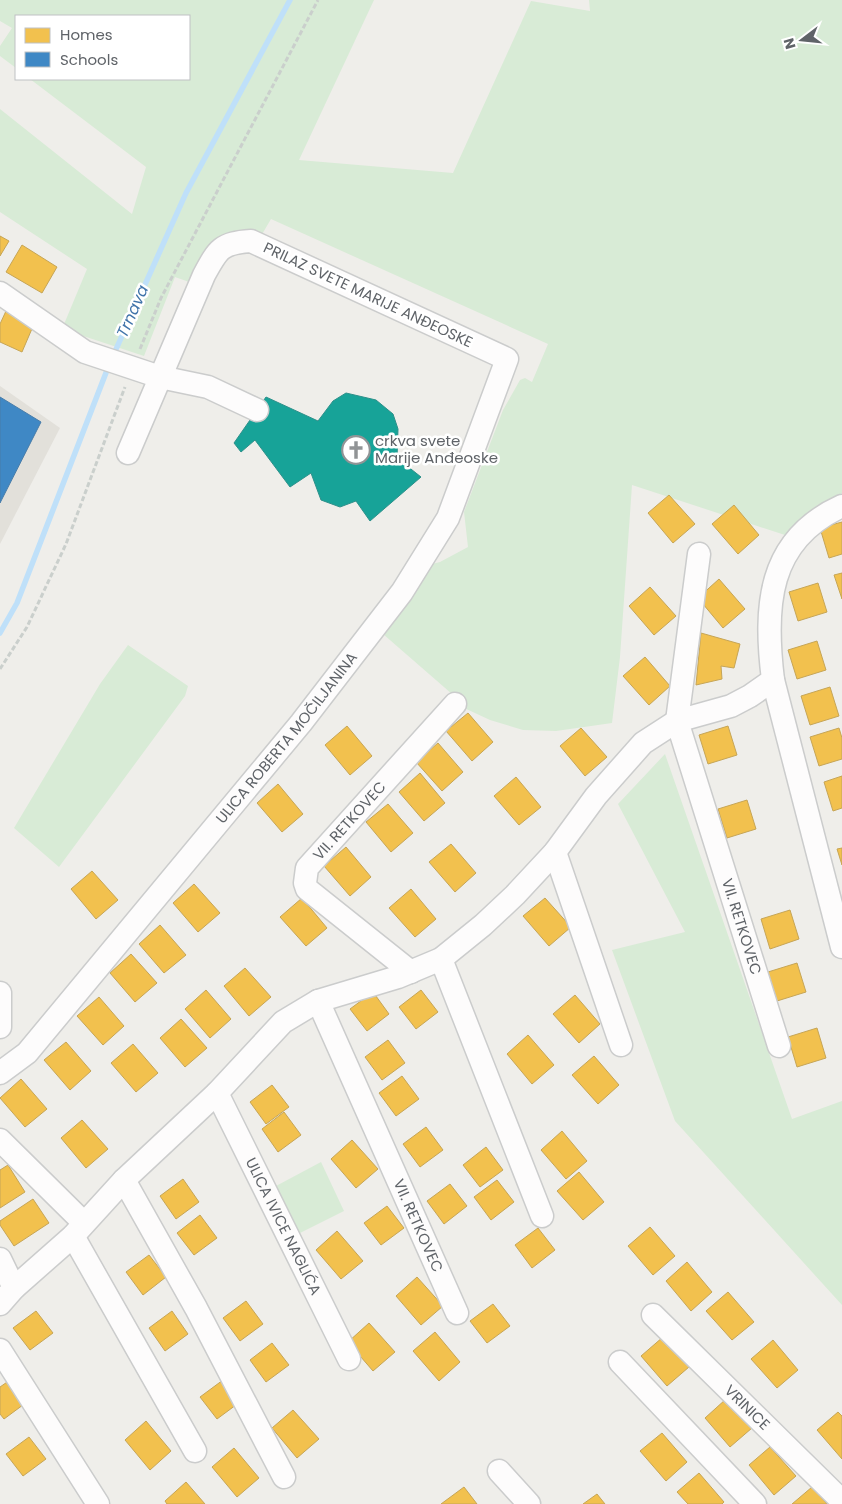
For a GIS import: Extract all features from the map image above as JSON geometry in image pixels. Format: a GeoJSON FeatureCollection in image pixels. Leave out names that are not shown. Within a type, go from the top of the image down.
{"type":"FeatureCollection","features":[{"type":"Feature","properties":{"kind":"street","name":"PRILAZ SVETE MARIJE ANĐEOSKE"},"geometry":{"type":"LineString","coordinates":[[128,452],[204,275],[216,253],[232,242],[251,241],[507,359]]}},
{"type":"Feature","properties":{"kind":"street"},"geometry":{"type":"LineString","coordinates":[[0,293],[85,352],[160,377],[208,387],[258,410]]}},
{"type":"Feature","properties":{"kind":"street","name":"ULICA ROBERTA MOČILJANINA"},"geometry":{"type":"LineString","coordinates":[[0,1073],[27,1053],[295,730],[402,592],[448,518],[507,359]]}},
{"type":"Feature","properties":{"kind":"street"},"geometry":{"type":"LineString","coordinates":[[842,506],[820,516],[799,535],[782,558],[768,623],[773,680],[842,947]]}},
{"type":"Feature","properties":{"kind":"street","name":"VII. RETKOVEC"},"geometry":{"type":"LineString","coordinates":[[699,554],[677,721],[779,1046]]}},
{"type":"Feature","properties":{"kind":"street"},"geometry":{"type":"LineString","coordinates":[[7,1296],[78,1229],[124,1180],[217,1093],[283,1022],[318,1001],[411,972],[441,959],[483,925],[515,895],[555,852],[596,796],[642,743],[677,721],[731,706],[773,680]]}},
{"type":"Feature","properties":{"kind":"street","name":"VII. RETKOVEC"},"geometry":{"type":"LineString","coordinates":[[411,972],[307,889],[305,876],[307,868],[455,704]]}},
{"type":"Feature","properties":{"kind":"street"},"geometry":{"type":"LineString","coordinates":[[555,852],[621,1045]]}},
{"type":"Feature","properties":{"kind":"street"},"geometry":{"type":"LineString","coordinates":[[441,959],[542,1216]]}},
{"type":"Feature","properties":{"kind":"street"},"geometry":{"type":"LineString","coordinates":[[0,993],[0,1027]]}},
{"type":"Feature","properties":{"kind":"street","name":"VII. RETKOVEC"},"geometry":{"type":"LineString","coordinates":[[318,1001],[457,1313]]}},
{"type":"Feature","properties":{"kind":"street","name":"ULICA IVICE NAGLIĆA"},"geometry":{"type":"LineString","coordinates":[[217,1093],[350,1359]]}},
{"type":"Feature","properties":{"kind":"street"},"geometry":{"type":"LineString","coordinates":[[0,1140],[78,1229],[195,1451]]}},
{"type":"Feature","properties":{"kind":"street"},"geometry":{"type":"LineString","coordinates":[[124,1180],[196,1308],[284,1477]]}},
{"type":"Feature","properties":{"kind":"street"},"geometry":{"type":"LineString","coordinates":[[0,1259],[7,1296]]}},
{"type":"Feature","properties":{"kind":"street","name":"VRINICE"},"geometry":{"type":"LineString","coordinates":[[653,1315],[842,1501]]}},
{"type":"Feature","properties":{"kind":"street"},"geometry":{"type":"LineString","coordinates":[[0,1350],[98,1504]]}},
{"type":"Feature","properties":{"kind":"street"},"geometry":{"type":"LineString","coordinates":[[620,1362],[756,1504]]}},
{"type":"Feature","properties":{"kind":"street"},"geometry":{"type":"LineString","coordinates":[[499,1471],[528,1504]]}},
{"type":"Feature","properties":{"kind":"path"},"geometry":{"type":"LineString","coordinates":[[0,669],[27,627],[66,544],[128,367],[161,298],[318,0]]}},
{"type":"Feature","properties":{"kind":"shaded area"},"geometry":{"type":"Polygon","coordinates":[[[0,386],[60,428],[0,544],[0,386]]]}},
{"type":"Feature","properties":{"kind":"green space"},"geometry":{"type":"Polygon","coordinates":[[[0,0],[374,0],[299,160],[453,173],[531,1],[590,11],[589,0],[842,0],[842,493],[812,510],[785,535],[632,485],[620,657],[612,723],[556,731],[523,730],[490,720],[462,707],[452,694],[383,634],[432,564],[440,562],[468,547],[464,512],[503,410],[520,380],[525,378],[532,382],[548,344],[271,219],[261,236],[230,233],[215,240],[205,252],[192,283],[175,277],[144,356],[62,329],[87,269],[0,212],[0,109],[132,214],[146,167],[31,80],[190,80],[190,15],[15,15],[15,67],[0,56],[0,46],[12,28],[0,21],[0,0]]]}},
{"type":"Feature","properties":{"kind":"green space"},"geometry":{"type":"Polygon","coordinates":[[[128,645],[188,686],[185,696],[59,867],[14,828],[100,684],[128,645]]]}},
{"type":"Feature","properties":{"kind":"green space"},"geometry":{"type":"Polygon","coordinates":[[[665,754],[792,1119],[842,1101],[842,1305],[675,1121],[612,950],[685,932],[618,804],[665,754]]]}},
{"type":"Feature","properties":{"kind":"green space"},"geometry":{"type":"Polygon","coordinates":[[[321,1162],[344,1211],[298,1234],[276,1186],[321,1162]]]}},
{"type":"Feature","properties":{"kind":"building: Homes"},"geometry":{"type":"Polygon","coordinates":[[[0,236],[9,241],[0,256],[0,236]]]}},
{"type":"Feature","properties":{"kind":"building: Homes"},"geometry":{"type":"Polygon","coordinates":[[[22,245],[57,267],[42,293],[6,272],[22,245]]]}},
{"type":"Feature","properties":{"kind":"building: Homes"},"geometry":{"type":"Polygon","coordinates":[[[6,311],[34,324],[22,352],[0,342],[0,324],[6,311]]]}},
{"type":"Feature","properties":{"kind":"building: Homes"},"geometry":{"type":"Polygon","coordinates":[[[669,495],[695,524],[673,543],[648,513],[669,495]]]}},
{"type":"Feature","properties":{"kind":"building: Homes"},"geometry":{"type":"Polygon","coordinates":[[[734,505],[759,535],[738,554],[712,524],[734,505]]]}},
{"type":"Feature","properties":{"kind":"building: Homes"},"geometry":{"type":"Polygon","coordinates":[[[842,522],[842,554],[829,558],[820,528],[842,522]]]}},
{"type":"Feature","properties":{"kind":"building: Homes"},"geometry":{"type":"Polygon","coordinates":[[[842,573],[842,599],[834,575],[842,573]]]}},
{"type":"Feature","properties":{"kind":"building: Homes"},"geometry":{"type":"Polygon","coordinates":[[[719,579],[745,609],[723,628],[698,598],[719,579]]]}},
{"type":"Feature","properties":{"kind":"building: Homes"},"geometry":{"type":"Polygon","coordinates":[[[818,583],[827,612],[798,621],[789,592],[818,583]]]}},
{"type":"Feature","properties":{"kind":"building: Homes"},"geometry":{"type":"Polygon","coordinates":[[[650,587],[676,616],[654,635],[629,606],[650,587]]]}},
{"type":"Feature","properties":{"kind":"building: Homes"},"geometry":{"type":"Polygon","coordinates":[[[701,633],[740,644],[734,668],[721,666],[722,679],[696,685],[701,633]]]}},
{"type":"Feature","properties":{"kind":"building: Homes"},"geometry":{"type":"Polygon","coordinates":[[[817,641],[826,670],[797,679],[788,650],[817,641]]]}},
{"type":"Feature","properties":{"kind":"building: Homes"},"geometry":{"type":"Polygon","coordinates":[[[645,657],[670,686],[649,705],[623,676],[645,657]]]}},
{"type":"Feature","properties":{"kind":"building: Homes"},"geometry":{"type":"Polygon","coordinates":[[[830,687],[839,716],[810,725],[801,696],[830,687]]]}},
{"type":"Feature","properties":{"kind":"building: Homes"},"geometry":{"type":"Polygon","coordinates":[[[468,713],[493,742],[472,761],[446,731],[468,713]]]}},
{"type":"Feature","properties":{"kind":"building: Homes"},"geometry":{"type":"Polygon","coordinates":[[[347,726],[372,756],[350,775],[325,745],[347,726]]]}},
{"type":"Feature","properties":{"kind":"building: Homes"},"geometry":{"type":"Polygon","coordinates":[[[728,726],[737,755],[708,764],[699,735],[728,726]]]}},
{"type":"Feature","properties":{"kind":"building: Homes"},"geometry":{"type":"Polygon","coordinates":[[[581,728],[607,757],[585,776],[560,746],[581,728]]]}},
{"type":"Feature","properties":{"kind":"building: Homes"},"geometry":{"type":"Polygon","coordinates":[[[839,728],[842,738],[842,759],[819,766],[810,737],[839,728]]]}},
{"type":"Feature","properties":{"kind":"building: Homes"},"geometry":{"type":"Polygon","coordinates":[[[438,743],[463,772],[442,791],[416,762],[438,743]]]}},
{"type":"Feature","properties":{"kind":"building: Homes"},"geometry":{"type":"Polygon","coordinates":[[[420,773],[445,803],[424,821],[399,792],[420,773]]]}},
{"type":"Feature","properties":{"kind":"building: Homes"},"geometry":{"type":"Polygon","coordinates":[[[842,776],[842,808],[833,811],[824,782],[842,776]]]}},
{"type":"Feature","properties":{"kind":"building: Homes"},"geometry":{"type":"Polygon","coordinates":[[[516,777],[541,807],[519,825],[494,796],[516,777]]]}},
{"type":"Feature","properties":{"kind":"building: Homes"},"geometry":{"type":"Polygon","coordinates":[[[278,784],[303,814],[282,832],[257,803],[278,784]]]}},
{"type":"Feature","properties":{"kind":"building: Homes"},"geometry":{"type":"Polygon","coordinates":[[[747,800],[756,829],[727,838],[718,809],[747,800]]]}},
{"type":"Feature","properties":{"kind":"building: Homes"},"geometry":{"type":"Polygon","coordinates":[[[388,804],[413,833],[391,852],[366,822],[388,804]]]}},
{"type":"Feature","properties":{"kind":"building: Homes"},"geometry":{"type":"Polygon","coordinates":[[[451,844],[476,873],[455,892],[429,862],[451,844]]]}},
{"type":"Feature","properties":{"kind":"building: Homes"},"geometry":{"type":"Polygon","coordinates":[[[346,847],[371,877],[350,896],[324,866],[346,847]]]}},
{"type":"Feature","properties":{"kind":"building: Homes"},"geometry":{"type":"Polygon","coordinates":[[[842,848],[842,865],[837,849],[842,848]]]}},
{"type":"Feature","properties":{"kind":"building: Homes"},"geometry":{"type":"Polygon","coordinates":[[[92,871],[118,900],[96,919],[71,889],[92,871]]]}},
{"type":"Feature","properties":{"kind":"building: Homes"},"geometry":{"type":"Polygon","coordinates":[[[194,884],[220,913],[198,932],[173,903],[194,884]]]}},
{"type":"Feature","properties":{"kind":"building: Homes"},"geometry":{"type":"Polygon","coordinates":[[[411,889],[436,919],[415,937],[389,908],[411,889]]]}},
{"type":"Feature","properties":{"kind":"building: Homes"},"geometry":{"type":"Polygon","coordinates":[[[302,898],[327,928],[306,946],[280,917],[302,898]]]}},
{"type":"Feature","properties":{"kind":"building: Homes"},"geometry":{"type":"Polygon","coordinates":[[[545,898],[571,927],[549,946],[523,916],[545,898]]]}},
{"type":"Feature","properties":{"kind":"building: Homes"},"geometry":{"type":"Polygon","coordinates":[[[790,910],[799,939],[770,949],[761,919],[790,910]]]}},
{"type":"Feature","properties":{"kind":"building: Homes"},"geometry":{"type":"Polygon","coordinates":[[[160,925],[186,955],[164,973],[139,944],[160,925]]]}},
{"type":"Feature","properties":{"kind":"building: Homes"},"geometry":{"type":"Polygon","coordinates":[[[131,954],[157,983],[135,1002],[110,973],[131,954]]]}},
{"type":"Feature","properties":{"kind":"building: Homes"},"geometry":{"type":"Polygon","coordinates":[[[797,963],[806,992],[777,1001],[768,972],[797,963]]]}},
{"type":"Feature","properties":{"kind":"building: Homes"},"geometry":{"type":"Polygon","coordinates":[[[245,968],[271,997],[249,1016],[224,986],[245,968]]]}},
{"type":"Feature","properties":{"kind":"building: Homes"},"geometry":{"type":"Polygon","coordinates":[[[206,990],[231,1019],[210,1038],[185,1009],[206,990]]]}},
{"type":"Feature","properties":{"kind":"building: Homes"},"geometry":{"type":"Polygon","coordinates":[[[421,990],[438,1012],[416,1029],[399,1007],[421,990]]]}},
{"type":"Feature","properties":{"kind":"building: Homes"},"geometry":{"type":"Polygon","coordinates":[[[373,992],[389,1014],[367,1031],[350,1009],[373,992]]]}},
{"type":"Feature","properties":{"kind":"building: Homes"},"geometry":{"type":"Polygon","coordinates":[[[575,995],[600,1024],[579,1043],[553,1014],[575,995]]]}},
{"type":"Feature","properties":{"kind":"building: Homes"},"geometry":{"type":"Polygon","coordinates":[[[99,997],[124,1026],[103,1045],[77,1016],[99,997]]]}},
{"type":"Feature","properties":{"kind":"building: Homes"},"geometry":{"type":"Polygon","coordinates":[[[181,1019],[207,1048],[185,1067],[160,1038],[181,1019]]]}},
{"type":"Feature","properties":{"kind":"building: Homes"},"geometry":{"type":"Polygon","coordinates":[[[817,1028],[826,1058],[797,1067],[788,1037],[817,1028]]]}},
{"type":"Feature","properties":{"kind":"building: Homes"},"geometry":{"type":"Polygon","coordinates":[[[528,1035],[554,1065],[532,1084],[507,1054],[528,1035]]]}},
{"type":"Feature","properties":{"kind":"building: Homes"},"geometry":{"type":"Polygon","coordinates":[[[388,1040],[405,1063],[382,1080],[365,1057],[388,1040]]]}},
{"type":"Feature","properties":{"kind":"building: Homes"},"geometry":{"type":"Polygon","coordinates":[[[66,1042],[91,1071],[70,1090],[44,1060],[66,1042]]]}},
{"type":"Feature","properties":{"kind":"building: Homes"},"geometry":{"type":"Polygon","coordinates":[[[133,1044],[158,1073],[136,1092],[111,1063],[133,1044]]]}},
{"type":"Feature","properties":{"kind":"building: Homes"},"geometry":{"type":"Polygon","coordinates":[[[594,1056],[619,1085],[598,1104],[572,1075],[594,1056]]]}},
{"type":"Feature","properties":{"kind":"building: Homes"},"geometry":{"type":"Polygon","coordinates":[[[402,1076],[419,1099],[396,1116],[379,1093],[402,1076]]]}},
{"type":"Feature","properties":{"kind":"building: Homes"},"geometry":{"type":"Polygon","coordinates":[[[21,1079],[47,1109],[25,1127],[0,1098],[21,1079]]]}},
{"type":"Feature","properties":{"kind":"building: Homes"},"geometry":{"type":"Polygon","coordinates":[[[272,1085],[289,1107],[266,1124],[250,1102],[272,1085]]]}},
{"type":"Feature","properties":{"kind":"building: Homes"},"geometry":{"type":"Polygon","coordinates":[[[284,1112],[301,1135],[278,1152],[262,1129],[284,1112]]]}},
{"type":"Feature","properties":{"kind":"building: Homes"},"geometry":{"type":"Polygon","coordinates":[[[82,1120],[108,1149],[86,1168],[61,1138],[82,1120]]]}},
{"type":"Feature","properties":{"kind":"building: Homes"},"geometry":{"type":"Polygon","coordinates":[[[426,1127],[443,1150],[420,1167],[403,1144],[426,1127]]]}},
{"type":"Feature","properties":{"kind":"building: Homes"},"geometry":{"type":"Polygon","coordinates":[[[562,1131],[587,1161],[566,1179],[541,1150],[562,1131]]]}},
{"type":"Feature","properties":{"kind":"building: Homes"},"geometry":{"type":"Polygon","coordinates":[[[352,1140],[378,1169],[356,1188],[331,1159],[352,1140]]]}},
{"type":"Feature","properties":{"kind":"building: Homes"},"geometry":{"type":"Polygon","coordinates":[[[486,1147],[503,1170],[480,1187],[463,1165],[486,1147]]]}},
{"type":"Feature","properties":{"kind":"building: Homes"},"geometry":{"type":"Polygon","coordinates":[[[8,1165],[25,1192],[0,1208],[0,1170],[8,1165]]]}},
{"type":"Feature","properties":{"kind":"building: Homes"},"geometry":{"type":"Polygon","coordinates":[[[579,1172],[604,1202],[583,1220],[557,1191],[579,1172]]]}},
{"type":"Feature","properties":{"kind":"building: Homes"},"geometry":{"type":"Polygon","coordinates":[[[183,1179],[199,1202],[176,1219],[160,1196],[183,1179]]]}},
{"type":"Feature","properties":{"kind":"building: Homes"},"geometry":{"type":"Polygon","coordinates":[[[497,1180],[514,1202],[491,1220],[474,1197],[497,1180]]]}},
{"type":"Feature","properties":{"kind":"building: Homes"},"geometry":{"type":"Polygon","coordinates":[[[450,1184],[467,1206],[444,1224],[427,1201],[450,1184]]]}},
{"type":"Feature","properties":{"kind":"building: Homes"},"geometry":{"type":"Polygon","coordinates":[[[33,1199],[49,1223],[14,1246],[0,1225],[0,1221],[33,1199]]]}},
{"type":"Feature","properties":{"kind":"building: Homes"},"geometry":{"type":"Polygon","coordinates":[[[387,1206],[404,1228],[381,1245],[364,1223],[387,1206]]]}},
{"type":"Feature","properties":{"kind":"building: Homes"},"geometry":{"type":"Polygon","coordinates":[[[200,1215],[217,1238],[194,1255],[177,1233],[200,1215]]]}},
{"type":"Feature","properties":{"kind":"building: Homes"},"geometry":{"type":"Polygon","coordinates":[[[650,1227],[675,1256],[653,1275],[628,1246],[650,1227]]]}},
{"type":"Feature","properties":{"kind":"building: Homes"},"geometry":{"type":"Polygon","coordinates":[[[538,1228],[555,1250],[532,1268],[515,1245],[538,1228]]]}},
{"type":"Feature","properties":{"kind":"building: Homes"},"geometry":{"type":"Polygon","coordinates":[[[337,1231],[363,1261],[341,1279],[316,1250],[337,1231]]]}},
{"type":"Feature","properties":{"kind":"building: Homes"},"geometry":{"type":"Polygon","coordinates":[[[149,1255],[166,1277],[143,1295],[126,1272],[149,1255]]]}},
{"type":"Feature","properties":{"kind":"building: Homes"},"geometry":{"type":"Polygon","coordinates":[[[687,1262],[712,1292],[691,1311],[666,1281],[687,1262]]]}},
{"type":"Feature","properties":{"kind":"building: Homes"},"geometry":{"type":"Polygon","coordinates":[[[417,1277],[443,1306],[421,1325],[396,1296],[417,1277]]]}},
{"type":"Feature","properties":{"kind":"building: Homes"},"geometry":{"type":"Polygon","coordinates":[[[728,1292],[754,1322],[732,1340],[706,1311],[728,1292]]]}},
{"type":"Feature","properties":{"kind":"building: Homes"},"geometry":{"type":"Polygon","coordinates":[[[246,1301],[263,1324],[240,1341],[223,1318],[246,1301]]]}},
{"type":"Feature","properties":{"kind":"building: Homes"},"geometry":{"type":"Polygon","coordinates":[[[493,1304],[510,1326],[487,1343],[470,1321],[493,1304]]]}},
{"type":"Feature","properties":{"kind":"building: Homes"},"geometry":{"type":"Polygon","coordinates":[[[36,1311],[53,1333],[30,1350],[13,1328],[36,1311]]]}},
{"type":"Feature","properties":{"kind":"building: Homes"},"geometry":{"type":"Polygon","coordinates":[[[172,1311],[188,1334],[165,1351],[149,1328],[172,1311]]]}},
{"type":"Feature","properties":{"kind":"building: Homes"},"geometry":{"type":"Polygon","coordinates":[[[369,1323],[395,1352],[373,1371],[348,1342],[369,1323]]]}},
{"type":"Feature","properties":{"kind":"building: Homes"},"geometry":{"type":"Polygon","coordinates":[[[435,1332],[460,1362],[439,1381],[413,1351],[435,1332]]]}},
{"type":"Feature","properties":{"kind":"building: Homes"},"geometry":{"type":"Polygon","coordinates":[[[663,1337],[689,1367],[667,1386],[641,1356],[663,1337]]]}},
{"type":"Feature","properties":{"kind":"building: Homes"},"geometry":{"type":"Polygon","coordinates":[[[773,1340],[798,1370],[777,1388],[751,1359],[773,1340]]]}},
{"type":"Feature","properties":{"kind":"building: Homes"},"geometry":{"type":"Polygon","coordinates":[[[272,1343],[289,1365],[266,1382],[250,1360],[272,1343]]]}},
{"type":"Feature","properties":{"kind":"building: Homes"},"geometry":{"type":"Polygon","coordinates":[[[10,1380],[27,1402],[4,1419],[0,1414],[0,1387],[10,1380]]]}},
{"type":"Feature","properties":{"kind":"building: Homes"},"geometry":{"type":"Polygon","coordinates":[[[223,1380],[240,1402],[217,1419],[200,1397],[223,1380]]]}},
{"type":"Feature","properties":{"kind":"building: Homes"},"geometry":{"type":"Polygon","coordinates":[[[726,1399],[752,1428],[730,1447],[705,1418],[726,1399]]]}},
{"type":"Feature","properties":{"kind":"building: Homes"},"geometry":{"type":"Polygon","coordinates":[[[293,1410],[319,1439],[297,1458],[272,1428],[293,1410]]]}},
{"type":"Feature","properties":{"kind":"building: Homes"},"geometry":{"type":"Polygon","coordinates":[[[838,1412],[842,1416],[842,1459],[817,1430],[838,1412]]]}},
{"type":"Feature","properties":{"kind":"building: Homes"},"geometry":{"type":"Polygon","coordinates":[[[146,1421],[171,1451],[150,1470],[125,1440],[146,1421]]]}},
{"type":"Feature","properties":{"kind":"building: Homes"},"geometry":{"type":"Polygon","coordinates":[[[662,1433],[687,1462],[666,1481],[640,1451],[662,1433]]]}},
{"type":"Feature","properties":{"kind":"building: Homes"},"geometry":{"type":"Polygon","coordinates":[[[29,1437],[46,1459],[23,1476],[6,1454],[29,1437]]]}},
{"type":"Feature","properties":{"kind":"building: Homes"},"geometry":{"type":"Polygon","coordinates":[[[770,1447],[796,1476],[774,1495],[749,1465],[770,1447]]]}},
{"type":"Feature","properties":{"kind":"building: Homes"},"geometry":{"type":"Polygon","coordinates":[[[234,1448],[259,1478],[237,1497],[212,1467],[234,1448]]]}},
{"type":"Feature","properties":{"kind":"building: Homes"},"geometry":{"type":"Polygon","coordinates":[[[699,1473],[724,1502],[722,1504],[688,1504],[677,1492],[699,1473]]]}},
{"type":"Feature","properties":{"kind":"building: Homes"},"geometry":{"type":"Polygon","coordinates":[[[186,1482],[205,1504],[167,1504],[165,1501],[186,1482]]]}},
{"type":"Feature","properties":{"kind":"building: Homes"},"geometry":{"type":"Polygon","coordinates":[[[464,1487],[477,1504],[441,1504],[464,1487]]]}},
{"type":"Feature","properties":{"kind":"building: Homes"},"geometry":{"type":"Polygon","coordinates":[[[812,1487],[827,1504],[792,1504],[812,1487]]]}},
{"type":"Feature","properties":{"kind":"building: Homes"},"geometry":{"type":"Polygon","coordinates":[[[597,1494],[605,1504],[583,1504],[597,1494]]]}},
{"type":"Feature","properties":{"kind":"building: Schools"},"geometry":{"type":"Polygon","coordinates":[[[0,397],[41,422],[0,503],[0,397]]]}},
{"type":"Feature","properties":{"kind":"building: Public"},"geometry":{"type":"Polygon","coordinates":[[[346,393],[376,400],[393,414],[398,429],[397,458],[421,477],[370,521],[356,501],[340,507],[321,500],[311,473],[290,487],[255,440],[241,452],[234,443],[266,397],[318,421],[333,401],[346,393]]]}},
{"type":"Feature","properties":{"kind":"waterway","name":"Trnava"},"geometry":{"type":"LineString","coordinates":[[113,356],[186,193],[290,0]]}},
{"type":"Feature","properties":{"kind":"waterway","name":"Trnava"},"geometry":{"type":"LineString","coordinates":[[0,633],[17,603],[109,365]]}},
{"type":"Feature","properties":{"kind":"place","name":"crkva svete Marije Anđeoske"},"geometry":{"type":"Point","coordinates":[356,450]}}]}
